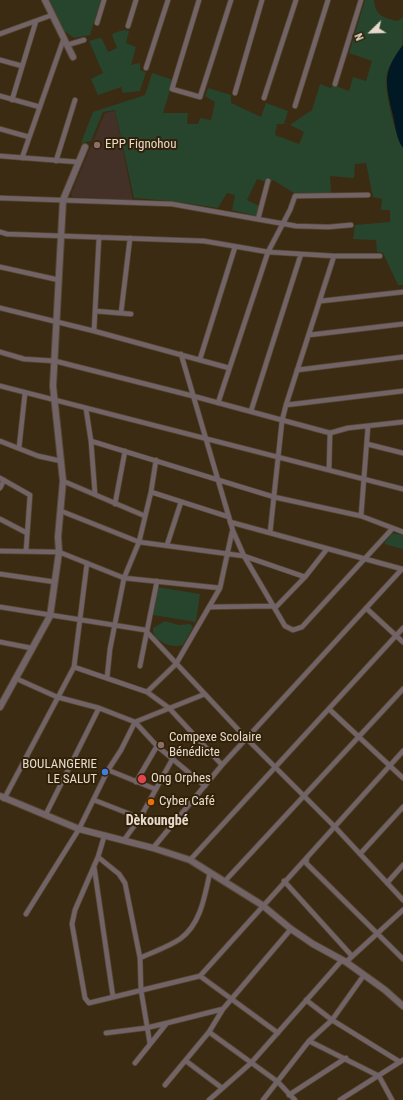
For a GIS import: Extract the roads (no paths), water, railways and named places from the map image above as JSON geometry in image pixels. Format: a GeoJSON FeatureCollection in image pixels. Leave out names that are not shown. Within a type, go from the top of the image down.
{"type":"FeatureCollection","features":[{"type":"Feature","properties":{"kind":"street"},"geometry":{"type":"LineString","coordinates":[[45,0],[73,57]]}},
{"type":"Feature","properties":{"kind":"street"},"geometry":{"type":"LineString","coordinates":[[97,23],[104,0]]}},
{"type":"Feature","properties":{"kind":"street"},"geometry":{"type":"LineString","coordinates":[[128,26],[136,0]]}},
{"type":"Feature","properties":{"kind":"street"},"geometry":{"type":"LineString","coordinates":[[146,68],[168,0]]}},
{"type":"Feature","properties":{"kind":"street"},"geometry":{"type":"LineString","coordinates":[[199,0],[172,89],[200,97],[231,0]]}},
{"type":"Feature","properties":{"kind":"street"},"geometry":{"type":"LineString","coordinates":[[235,93],[262,0]]}},
{"type":"Feature","properties":{"kind":"street"},"geometry":{"type":"LineString","coordinates":[[264,98],[296,0]]}},
{"type":"Feature","properties":{"kind":"street"},"geometry":{"type":"LineString","coordinates":[[295,106],[328,0]]}},
{"type":"Feature","properties":{"kind":"street"},"geometry":{"type":"LineString","coordinates":[[335,84],[361,0]]}},
{"type":"Feature","properties":{"kind":"street"},"geometry":{"type":"LineString","coordinates":[[0,34],[52,14]]}},
{"type":"Feature","properties":{"kind":"street"},"geometry":{"type":"LineString","coordinates":[[12,100],[36,21]]}},
{"type":"Feature","properties":{"kind":"street"},"geometry":{"type":"LineString","coordinates":[[22,158],[64,38]]}},
{"type":"Feature","properties":{"kind":"street"},"geometry":{"type":"LineString","coordinates":[[67,45],[84,40]]}},
{"type":"Feature","properties":{"kind":"street"},"geometry":{"type":"LineString","coordinates":[[0,60],[22,66]]}},
{"type":"Feature","properties":{"kind":"street"},"geometry":{"type":"LineString","coordinates":[[0,96],[40,107]]}},
{"type":"Feature","properties":{"kind":"street"},"geometry":{"type":"LineString","coordinates":[[56,161],[75,100]]}},
{"type":"Feature","properties":{"kind":"street"},"geometry":{"type":"LineString","coordinates":[[0,128],[29,137]]}},
{"type":"Feature","properties":{"kind":"street"},"geometry":{"type":"LineString","coordinates":[[0,707],[31,648],[50,616],[59,552],[58,537],[63,481],[56,401],[53,386],[58,322],[63,200],[85,147]]}},
{"type":"Feature","properties":{"kind":"street"},"geometry":{"type":"LineString","coordinates":[[0,156],[78,162]]}},
{"type":"Feature","properties":{"kind":"street"},"geometry":{"type":"LineString","coordinates":[[258,219],[268,181]]}},
{"type":"Feature","properties":{"kind":"street"},"geometry":{"type":"LineString","coordinates":[[218,403],[268,252],[284,223],[295,196],[368,195]]}},
{"type":"Feature","properties":{"kind":"street"},"geometry":{"type":"LineString","coordinates":[[0,198],[172,204],[296,226],[312,227],[351,225]]}},
{"type":"Feature","properties":{"kind":"street"},"geometry":{"type":"LineString","coordinates":[[0,232],[7,234],[204,241],[268,252],[334,256],[380,256]]}},
{"type":"Feature","properties":{"kind":"street"},"geometry":{"type":"LineString","coordinates":[[94,331],[99,237]]}},
{"type":"Feature","properties":{"kind":"street"},"geometry":{"type":"LineString","coordinates":[[121,313],[130,238]]}},
{"type":"Feature","properties":{"kind":"street"},"geometry":{"type":"LineString","coordinates":[[200,359],[234,247]]}},
{"type":"Feature","properties":{"kind":"street"},"geometry":{"type":"LineString","coordinates":[[251,411],[301,254]]}},
{"type":"Feature","properties":{"kind":"street"},"geometry":{"type":"LineString","coordinates":[[270,533],[282,421],[334,256]]}},
{"type":"Feature","properties":{"kind":"street"},"geometry":{"type":"LineString","coordinates":[[0,267],[59,280]]}},
{"type":"Feature","properties":{"kind":"street"},"geometry":{"type":"LineString","coordinates":[[320,301],[403,292]]}},
{"type":"Feature","properties":{"kind":"street"},"geometry":{"type":"LineString","coordinates":[[0,308],[94,331],[229,368]]}},
{"type":"Feature","properties":{"kind":"street"},"geometry":{"type":"LineString","coordinates":[[95,311],[131,314]]}},
{"type":"Feature","properties":{"kind":"street"},"geometry":{"type":"LineString","coordinates":[[309,335],[403,324]]}},
{"type":"Feature","properties":{"kind":"street"},"geometry":{"type":"LineString","coordinates":[[0,352],[24,359],[55,361],[251,411],[282,421],[330,433],[348,428],[403,422]]}},
{"type":"Feature","properties":{"kind":"street"},"geometry":{"type":"LineString","coordinates":[[181,354],[233,531],[244,556],[285,626],[293,630],[299,629],[392,530]]}},
{"type":"Feature","properties":{"kind":"street"},"geometry":{"type":"LineString","coordinates":[[297,370],[403,357]]}},
{"type":"Feature","properties":{"kind":"street"},"geometry":{"type":"LineString","coordinates":[[0,386],[403,489]]}},
{"type":"Feature","properties":{"kind":"street"},"geometry":{"type":"LineString","coordinates":[[286,405],[403,391]]}},
{"type":"Feature","properties":{"kind":"street"},"geometry":{"type":"LineString","coordinates":[[19,448],[25,393]]}},
{"type":"Feature","properties":{"kind":"street"},"geometry":{"type":"LineString","coordinates":[[86,409],[91,441],[95,494]]}},
{"type":"Feature","properties":{"kind":"street"},"geometry":{"type":"LineString","coordinates":[[361,516],[368,444],[368,426]]}},
{"type":"Feature","properties":{"kind":"street"},"geometry":{"type":"LineString","coordinates":[[329,469],[330,433]]}},
{"type":"Feature","properties":{"kind":"street"},"geometry":{"type":"LineString","coordinates":[[0,441],[38,456],[61,461]]}},
{"type":"Feature","properties":{"kind":"street"},"geometry":{"type":"LineString","coordinates":[[91,441],[274,497],[361,516],[392,530],[403,532]]}},
{"type":"Feature","properties":{"kind":"street"},"geometry":{"type":"LineString","coordinates":[[368,444],[403,453]]}},
{"type":"Feature","properties":{"kind":"street"},"geometry":{"type":"LineString","coordinates":[[115,504],[125,451]]}},
{"type":"Feature","properties":{"kind":"street"},"geometry":{"type":"LineString","coordinates":[[108,678],[110,649],[124,578],[139,542],[151,492],[156,460]]}},
{"type":"Feature","properties":{"kind":"street"},"geometry":{"type":"LineString","coordinates":[[0,488],[2,479],[30,495],[26,551]]}},
{"type":"Feature","properties":{"kind":"street"},"geometry":{"type":"LineString","coordinates":[[63,481],[145,516]]}},
{"type":"Feature","properties":{"kind":"street"},"geometry":{"type":"LineString","coordinates":[[151,492],[231,521],[270,533],[402,569],[246,738],[153,848]]}},
{"type":"Feature","properties":{"kind":"street"},"geometry":{"type":"LineString","coordinates":[[167,546],[181,502]]}},
{"type":"Feature","properties":{"kind":"street"},"geometry":{"type":"LineString","coordinates":[[61,510],[139,542],[244,556],[305,577]]}},
{"type":"Feature","properties":{"kind":"street"},"geometry":{"type":"LineString","coordinates":[[0,519],[27,533]]}},
{"type":"Feature","properties":{"kind":"street"},"geometry":{"type":"LineString","coordinates":[[147,692],[176,664],[220,588],[233,531]]}},
{"type":"Feature","properties":{"kind":"street"},"geometry":{"type":"LineString","coordinates":[[209,606],[275,607],[305,577],[327,549]]}},
{"type":"Feature","properties":{"kind":"street"},"geometry":{"type":"LineString","coordinates":[[0,551],[59,552],[124,578],[220,588]]}},
{"type":"Feature","properties":{"kind":"street"},"geometry":{"type":"LineString","coordinates":[[87,563],[78,621],[74,667],[1,797],[46,814],[79,829],[104,837],[124,840],[153,848],[190,860],[262,905],[291,929],[344,961],[385,990],[403,1006]]}},
{"type":"Feature","properties":{"kind":"street"},"geometry":{"type":"LineString","coordinates":[[0,574],[55,582]]}},
{"type":"Feature","properties":{"kind":"street"},"geometry":{"type":"LineString","coordinates":[[140,666],[145,630],[157,581]]}},
{"type":"Feature","properties":{"kind":"street"},"geometry":{"type":"LineString","coordinates":[[0,607],[78,621],[145,630],[246,738],[276,767],[303,797],[334,826],[403,900]]}},
{"type":"Feature","properties":{"kind":"street"},"geometry":{"type":"LineString","coordinates":[[366,608],[403,642]]}},
{"type":"Feature","properties":{"kind":"street"},"geometry":{"type":"LineString","coordinates":[[190,860],[403,628]]}},
{"type":"Feature","properties":{"kind":"street"},"geometry":{"type":"LineString","coordinates":[[0,642],[31,648]]}},
{"type":"Feature","properties":{"kind":"street"},"geometry":{"type":"LineString","coordinates":[[74,667],[147,692],[169,708],[222,765]]}},
{"type":"Feature","properties":{"kind":"street"},"geometry":{"type":"LineString","coordinates":[[15,678],[57,696],[99,708],[135,722],[158,746],[204,786]]}},
{"type":"Feature","properties":{"kind":"street"},"geometry":{"type":"LineString","coordinates":[[225,881],[403,689]]}},
{"type":"Feature","properties":{"kind":"street"},"geometry":{"type":"LineString","coordinates":[[26,914],[79,829],[108,770],[121,750],[135,722],[205,694]]}},
{"type":"Feature","properties":{"kind":"street"},"geometry":{"type":"LineString","coordinates":[[46,814],[99,708]]}},
{"type":"Feature","properties":{"kind":"street"},"geometry":{"type":"LineString","coordinates":[[329,709],[403,778]]}},
{"type":"Feature","properties":{"kind":"street"},"geometry":{"type":"LineString","coordinates":[[136,782],[158,746]]}},
{"type":"Feature","properties":{"kind":"street"},"geometry":{"type":"LineString","coordinates":[[104,837],[98,857],[75,910],[72,924],[86,998],[89,1003],[200,976],[262,905],[403,751]]}},
{"type":"Feature","properties":{"kind":"street"},"geometry":{"type":"LineString","coordinates":[[124,840],[140,818],[172,758]]}},
{"type":"Feature","properties":{"kind":"street"},"geometry":{"type":"LineString","coordinates":[[108,770],[155,789]]}},
{"type":"Feature","properties":{"kind":"street"},"geometry":{"type":"LineString","coordinates":[[94,800],[140,818]]}},
{"type":"Feature","properties":{"kind":"street"},"geometry":{"type":"LineString","coordinates":[[360,854],[403,807]]}},
{"type":"Feature","properties":{"kind":"street"},"geometry":{"type":"LineString","coordinates":[[307,856],[306,863],[376,934],[403,959]]}},
{"type":"Feature","properties":{"kind":"street"},"geometry":{"type":"LineString","coordinates":[[98,857],[119,874],[125,883],[140,958],[141,990],[146,1028],[150,1044]]}},
{"type":"Feature","properties":{"kind":"street"},"geometry":{"type":"LineString","coordinates":[[94,865],[113,997]]}},
{"type":"Feature","properties":{"kind":"street"},"geometry":{"type":"LineString","coordinates":[[387,883],[403,865]]}},
{"type":"Feature","properties":{"kind":"street"},"geometry":{"type":"LineString","coordinates":[[140,958],[182,938],[195,922],[203,906],[210,872]]}},
{"type":"Feature","properties":{"kind":"street"},"geometry":{"type":"LineString","coordinates":[[284,881],[352,956]]}},
{"type":"Feature","properties":{"kind":"street"},"geometry":{"type":"LineString","coordinates":[[208,1100],[251,1063],[306,1000],[344,961],[352,956],[403,910]]}},
{"type":"Feature","properties":{"kind":"street"},"geometry":{"type":"LineString","coordinates":[[165,1085],[209,1032],[223,1009],[291,929]]}},
{"type":"Feature","properties":{"kind":"street"},"geometry":{"type":"LineString","coordinates":[[263,1100],[308,1041],[332,1020],[364,975]]}},
{"type":"Feature","properties":{"kind":"street"},"geometry":{"type":"LineString","coordinates":[[200,976],[233,998],[278,1033]]}},
{"type":"Feature","properties":{"kind":"street"},"geometry":{"type":"LineString","coordinates":[[306,1000],[332,1020],[402,1061],[340,1100]]}},
{"type":"Feature","properties":{"kind":"street"},"geometry":{"type":"LineString","coordinates":[[106,1033],[146,1028],[223,1009]]}},
{"type":"Feature","properties":{"kind":"street"},"geometry":{"type":"LineString","coordinates":[[135,1063],[167,1023]]}},
{"type":"Feature","properties":{"kind":"street"},"geometry":{"type":"LineString","coordinates":[[209,1032],[278,1082],[295,1100]]}},
{"type":"Feature","properties":{"kind":"street"},"geometry":{"type":"LineString","coordinates":[[308,1041],[346,1058],[379,1076],[392,1100]]}},
{"type":"Feature","properties":{"kind":"street"},"geometry":{"type":"LineString","coordinates":[[289,1095],[346,1058]]}},
{"type":"Feature","properties":{"kind":"street"},"geometry":{"type":"LineString","coordinates":[[186,1061],[222,1088]]}},
{"type":"Feature","properties":{"kind":"water"},"geometry":{"type":"Polygon","coordinates":[[[403,45],[403,148],[396,133],[387,87],[387,79],[391,63],[403,45]]]}},
{"type":"Feature","properties":{"kind":"place","name":"EPP Fignohou"},"geometry":{"type":"Point","coordinates":[97,145]}},
{"type":"Feature","properties":{"kind":"place","name":"Compexe Scolaire Bénédicte"},"geometry":{"type":"Point","coordinates":[161,745]}},
{"type":"Feature","properties":{"kind":"place","name":"BOULANGERIE LE SALUT"},"geometry":{"type":"Point","coordinates":[105,772]}},
{"type":"Feature","properties":{"kind":"place","name":"Ong Orphes"},"geometry":{"type":"Point","coordinates":[142,779]}},
{"type":"Feature","properties":{"kind":"place","name":"Cyber Café"},"geometry":{"type":"Point","coordinates":[151,802]}},
{"type":"Feature","properties":{"kind":"district","name":"Dèkoungbé"},"geometry":{"type":"Point","coordinates":[157,821]}}]}
